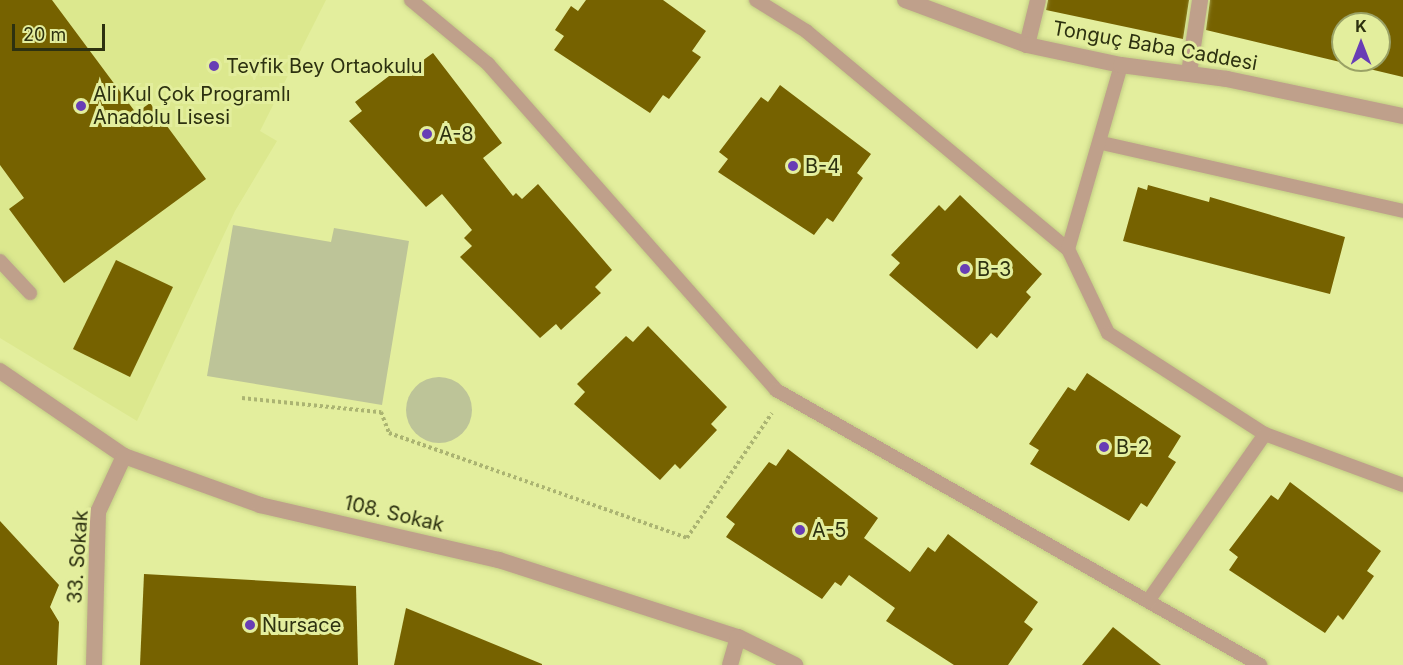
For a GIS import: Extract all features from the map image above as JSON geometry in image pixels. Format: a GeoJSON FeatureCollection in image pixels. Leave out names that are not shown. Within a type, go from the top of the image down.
{"type":"FeatureCollection","features":[{"type":"Feature","properties":{"kind":"street","name":"Tonguç Baba Caddesi"},"geometry":{"type":"LineString","coordinates":[[905,0],[1027,45],[1121,65],[1189,73],[1403,116]]}},
{"type":"Feature","properties":{"kind":"street"},"geometry":{"type":"LineString","coordinates":[[1027,45],[1038,0]]}},
{"type":"Feature","properties":{"kind":"street"},"geometry":{"type":"LineString","coordinates":[[1189,73],[1200,0]]}},
{"type":"Feature","properties":{"kind":"street","name":"108. Sokak"},"geometry":{"type":"LineString","coordinates":[[0,371],[124,456],[260,505],[499,560],[738,637],[795,665]]}},
{"type":"Feature","properties":{"kind":"street","name":"33. Sokak"},"geometry":{"type":"LineString","coordinates":[[94,665],[98,512],[124,456]]}},
{"type":"Feature","properties":{"kind":"street"},"geometry":{"type":"LineString","coordinates":[[730,665],[738,637]]}},
{"type":"Feature","properties":{"kind":"lane"},"geometry":{"type":"LineString","coordinates":[[411,0],[488,64],[784,394],[1260,665]]}},
{"type":"Feature","properties":{"kind":"lane"},"geometry":{"type":"LineString","coordinates":[[756,0],[806,31],[1068,249],[1108,333],[1265,434],[1403,485]]}},
{"type":"Feature","properties":{"kind":"lane"},"geometry":{"type":"LineString","coordinates":[[1068,249],[1102,143],[1121,65]]}},
{"type":"Feature","properties":{"kind":"lane"},"geometry":{"type":"LineString","coordinates":[[1102,143],[1403,211]]}},
{"type":"Feature","properties":{"kind":"lane"},"geometry":{"type":"LineString","coordinates":[[0,261],[30,293]]}},
{"type":"Feature","properties":{"kind":"lane"},"geometry":{"type":"LineString","coordinates":[[1148,601],[1265,434]]}},
{"type":"Feature","properties":{"kind":"path"},"geometry":{"type":"LineString","coordinates":[[242,398],[381,412],[389,433],[687,538],[784,394]]}},
{"type":"Feature","properties":{"kind":"shaded area","name":"Ali Kul Çok Programlı Anadolu Lisesi"},"geometry":{"type":"Polygon","coordinates":[[[0,0],[326,0],[260,131],[277,141],[235,211],[137,421],[0,338],[0,0]]]}},
{"type":"Feature","properties":{"kind":"shaded area"},"geometry":{"type":"Polygon","coordinates":[[[233,225],[331,242],[334,228],[409,241],[382,405],[207,376],[233,225]]]}},
{"type":"Feature","properties":{"kind":"shaded area"},"geometry":{"type":"Polygon","coordinates":[[[439,377],[452,380],[462,387],[469,397],[472,410],[469,423],[462,433],[452,440],[439,443],[426,440],[416,433],[409,423],[406,410],[409,397],[416,387],[426,380],[439,377]]]}},
{"type":"Feature","properties":{"kind":"building"},"geometry":{"type":"Polygon","coordinates":[[[0,0],[52,0],[136,113],[150,103],[206,179],[64,283],[9,209],[24,198],[0,165],[0,0]]]}},
{"type":"Feature","properties":{"kind":"building"},"geometry":{"type":"Polygon","coordinates":[[[586,0],[663,0],[706,31],[692,51],[701,57],[669,99],[663,95],[650,113],[554,50],[564,36],[555,30],[571,6],[578,11],[586,0]]]}},
{"type":"Feature","properties":{"kind":"building"},"geometry":{"type":"Polygon","coordinates":[[[1048,0],[1189,0],[1183,39],[1046,10],[1048,0]]]}},
{"type":"Feature","properties":{"kind":"building"},"geometry":{"type":"Polygon","coordinates":[[[1210,0],[1403,0],[1403,77],[1382,72],[1391,72],[1391,12],[1331,12],[1331,60],[1206,30],[1210,0]]]}},
{"type":"Feature","properties":{"kind":"building"},"geometry":{"type":"Polygon","coordinates":[[[433,53],[502,143],[483,158],[513,196],[516,193],[522,199],[538,184],[612,270],[595,287],[601,293],[561,330],[556,324],[540,338],[460,257],[472,246],[464,238],[472,230],[442,194],[426,207],[349,121],[362,111],[355,102],[410,60],[415,66],[433,53]]]}},
{"type":"Feature","properties":{"kind":"building","name":"B-4"},"geometry":{"type":"Polygon","coordinates":[[[780,85],[871,154],[857,173],[863,178],[833,222],[827,218],[814,235],[718,172],[728,159],[719,152],[761,97],[768,102],[780,85]]]}},
{"type":"Feature","properties":{"kind":"building"},"geometry":{"type":"Polygon","coordinates":[[[1148,185],[1209,202],[1210,197],[1345,237],[1330,294],[1123,241],[1138,187],[1147,190],[1148,185]]]}},
{"type":"Feature","properties":{"kind":"building","name":"B-3"},"geometry":{"type":"Polygon","coordinates":[[[960,195],[1042,274],[1026,292],[1031,297],[997,338],[991,333],[977,349],[889,275],[900,263],[891,255],[939,205],[945,211],[960,195]]]}},
{"type":"Feature","properties":{"kind":"building"},"geometry":{"type":"Polygon","coordinates":[[[116,260],[173,287],[130,377],[73,349],[116,260]]]}},
{"type":"Feature","properties":{"kind":"building"},"geometry":{"type":"Polygon","coordinates":[[[648,326],[727,407],[711,424],[717,430],[680,469],[675,464],[660,480],[574,404],[585,392],[577,384],[626,336],[633,342],[648,326]]]}},
{"type":"Feature","properties":{"kind":"building","name":"B-2"},"geometry":{"type":"Polygon","coordinates":[[[1087,373],[1181,436],[1168,457],[1176,462],[1147,507],[1141,503],[1129,521],[1030,464],[1039,450],[1029,444],[1068,387],[1075,391],[1087,373]]]}},
{"type":"Feature","properties":{"kind":"building"},"geometry":{"type":"Polygon","coordinates":[[[788,449],[878,518],[864,538],[910,572],[928,547],[935,552],[948,534],[1038,602],[1024,622],[1033,629],[1008,665],[954,665],[886,621],[895,608],[849,575],[841,586],[835,582],[822,599],[726,537],[735,524],[726,517],[769,462],[776,466],[788,449]]]}},
{"type":"Feature","properties":{"kind":"building"},"geometry":{"type":"Polygon","coordinates":[[[1290,482],[1381,551],[1367,571],[1374,576],[1343,620],[1338,615],[1325,633],[1229,570],[1238,557],[1229,550],[1271,495],[1278,500],[1290,482]]]}},
{"type":"Feature","properties":{"kind":"building"},"geometry":{"type":"Polygon","coordinates":[[[0,521],[59,585],[50,607],[59,622],[57,665],[0,665],[0,521]]]}},
{"type":"Feature","properties":{"kind":"building","name":"Nursace"},"geometry":{"type":"Polygon","coordinates":[[[144,574],[356,586],[358,665],[140,665],[144,574]]]}},
{"type":"Feature","properties":{"kind":"building"},"geometry":{"type":"Polygon","coordinates":[[[406,608],[542,664],[542,665],[394,665],[406,608]]]}},
{"type":"Feature","properties":{"kind":"building"},"geometry":{"type":"Polygon","coordinates":[[[1113,627],[1161,665],[1082,665],[1113,627]]]}},
{"type":"Feature","properties":{"kind":"place","name":"Tevfik Bey Ortaokulu"},"geometry":{"type":"Point","coordinates":[214,66]}},
{"type":"Feature","properties":{"kind":"place","name":"Ali Kul Çok Programlı Anadolu Lisesi"},"geometry":{"type":"Point","coordinates":[81,106]}},
{"type":"Feature","properties":{"kind":"place","name":"A-8"},"geometry":{"type":"Point","coordinates":[427,134]}},
{"type":"Feature","properties":{"kind":"place","name":"B-4"},"geometry":{"type":"Point","coordinates":[793,166]}},
{"type":"Feature","properties":{"kind":"place","name":"B-3"},"geometry":{"type":"Point","coordinates":[965,269]}},
{"type":"Feature","properties":{"kind":"place","name":"B-2"},"geometry":{"type":"Point","coordinates":[1104,447]}},
{"type":"Feature","properties":{"kind":"place","name":"A-5"},"geometry":{"type":"Point","coordinates":[800,530]}},
{"type":"Feature","properties":{"kind":"place","name":"Nursace"},"geometry":{"type":"Point","coordinates":[250,625]}}]}
